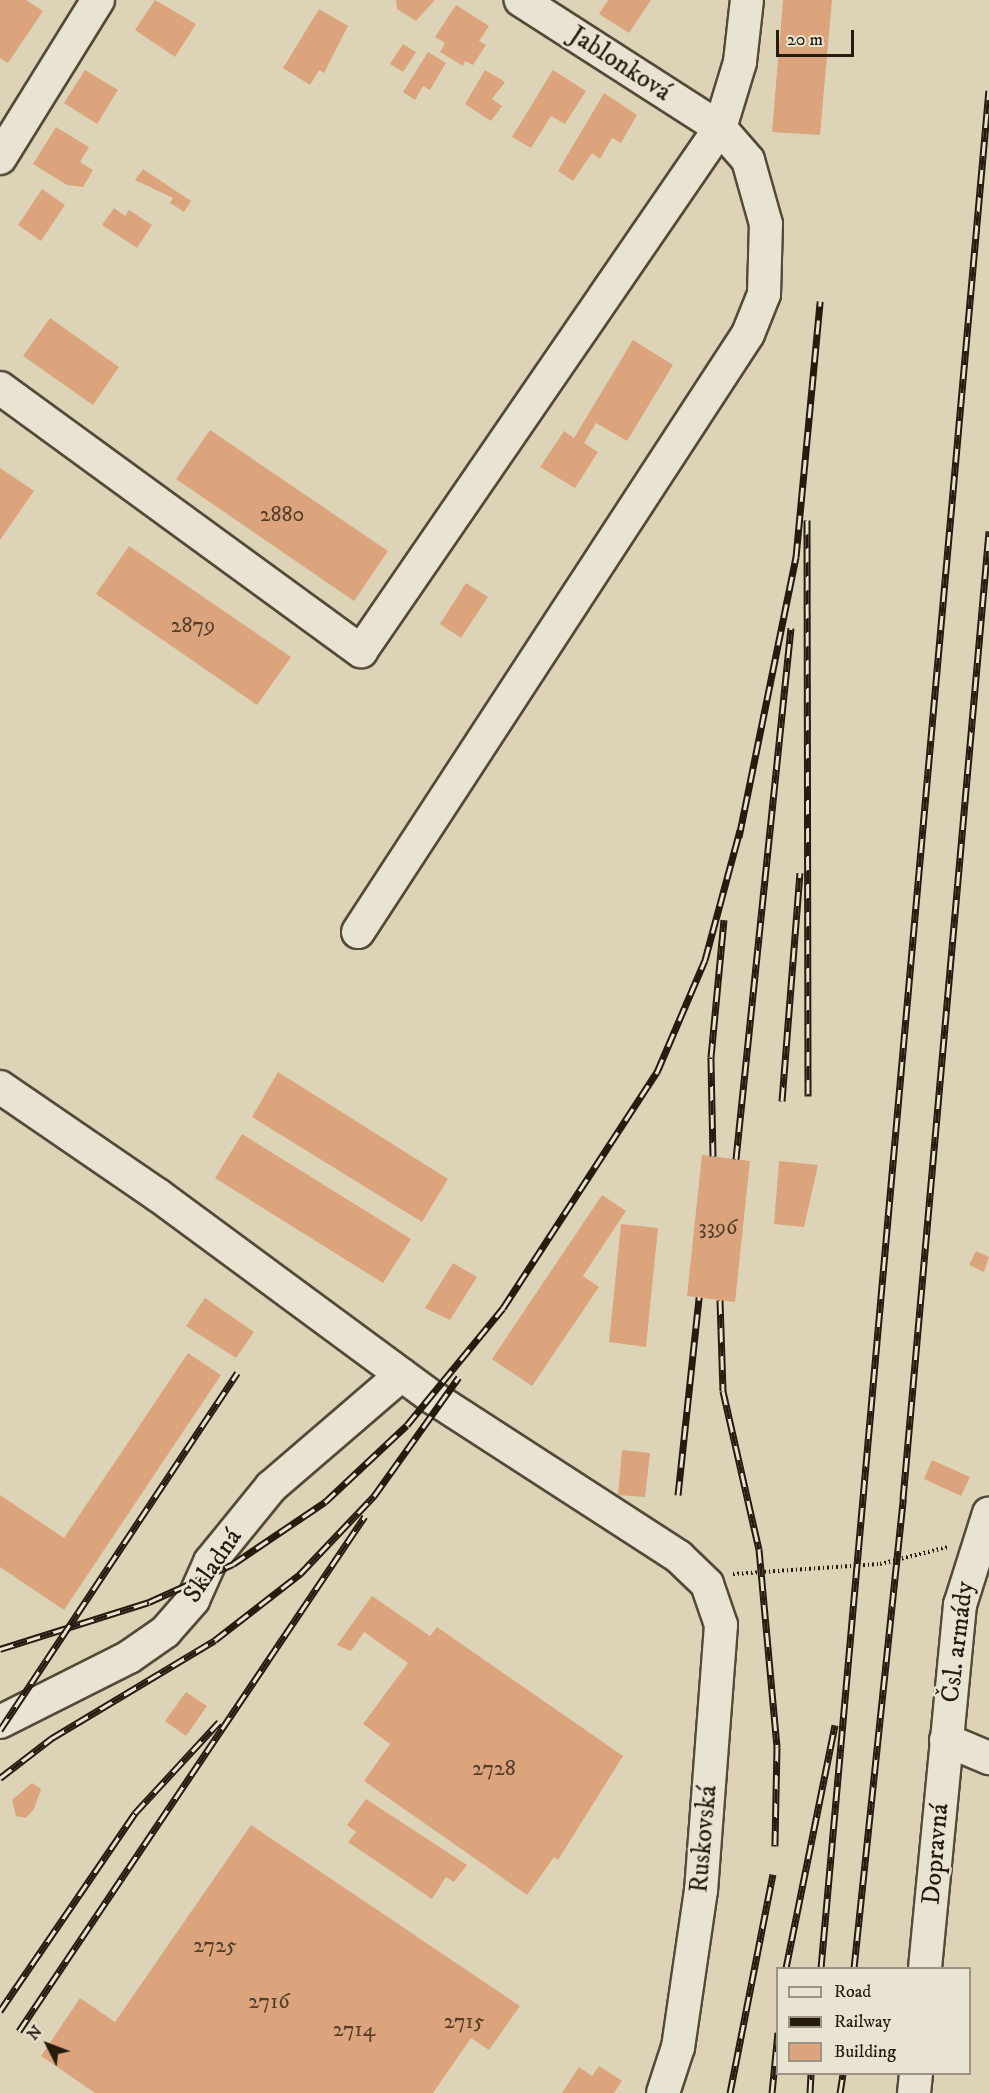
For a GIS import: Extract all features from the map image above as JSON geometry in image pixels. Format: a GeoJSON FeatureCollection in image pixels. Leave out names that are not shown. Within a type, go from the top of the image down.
{"type":"FeatureCollection","features":[{"type":"Feature","properties":{"kind":"street"},"geometry":{"type":"LineString","coordinates":[[0,158],[98,0]]}},
{"type":"Feature","properties":{"kind":"street","name":"Jablonková"},"geometry":{"type":"LineString","coordinates":[[358,932],[748,334],[764,294],[766,224],[748,160],[720,128],[521,0]]}},
{"type":"Feature","properties":{"kind":"street"},"geometry":{"type":"LineString","coordinates":[[0,388],[361,651],[720,128],[740,62],[747,0]]}},
{"type":"Feature","properties":{"kind":"street"},"geometry":{"type":"LineString","coordinates":[[0,1087],[158,1195],[401,1375],[680,1557],[707,1584]]}},
{"type":"Feature","properties":{"kind":"street","name":"Skladná"},"geometry":{"type":"LineString","coordinates":[[0,1722],[129,1657],[165,1632],[193,1600],[210,1562],[271,1487],[401,1375]]}},
{"type":"Feature","properties":{"kind":"street","name":"Čsl. armády"},"geometry":{"type":"LineString","coordinates":[[946,1740],[960,1605],[984,1526]]}},
{"type":"Feature","properties":{"kind":"street","name":"Ruskovská"},"geometry":{"type":"LineString","coordinates":[[663,2093],[678,2047],[701,1890],[721,1625],[707,1584]]}},
{"type":"Feature","properties":{"kind":"street"},"geometry":{"type":"LineString","coordinates":[[946,1740],[989,1758]]}},
{"type":"Feature","properties":{"kind":"street","name":"Dopravná"},"geometry":{"type":"LineString","coordinates":[[925,1967],[946,1740]]}},
{"type":"Feature","properties":{"kind":"street"},"geometry":{"type":"LineString","coordinates":[[914,2093],[915,2075]]}},
{"type":"Feature","properties":{"kind":"path"},"geometry":{"type":"LineString","coordinates":[[707,1584],[769,1569],[880,1564],[984,1526]]}},
{"type":"Feature","properties":{"kind":"building"},"geometry":{"type":"Polygon","coordinates":[[[0,0],[26,0],[43,11],[8,63],[0,58],[0,0]]]}},
{"type":"Feature","properties":{"kind":"building"},"geometry":{"type":"Polygon","coordinates":[[[155,0],[196,24],[175,57],[135,30],[155,0]]]}},
{"type":"Feature","properties":{"kind":"building"},"geometry":{"type":"Polygon","coordinates":[[[396,0],[435,0],[416,21],[397,9],[396,0]]]}},
{"type":"Feature","properties":{"kind":"building"},"geometry":{"type":"Polygon","coordinates":[[[608,0],[651,0],[629,33],[599,14],[608,0]]]}},
{"type":"Feature","properties":{"kind":"building"},"geometry":{"type":"Polygon","coordinates":[[[783,0],[832,0],[820,135],[772,132],[783,0]]]}},
{"type":"Feature","properties":{"kind":"building"},"geometry":{"type":"Polygon","coordinates":[[[456,5],[489,26],[479,41],[486,45],[473,65],[465,61],[463,66],[440,52],[445,43],[435,37],[456,5]]]}},
{"type":"Feature","properties":{"kind":"building"},"geometry":{"type":"Polygon","coordinates":[[[319,9],[348,26],[324,73],[319,70],[310,85],[283,68],[319,9]]]}},
{"type":"Feature","properties":{"kind":"building"},"geometry":{"type":"Polygon","coordinates":[[[403,44],[416,52],[403,72],[390,64],[403,44]]]}},
{"type":"Feature","properties":{"kind":"building"},"geometry":{"type":"Polygon","coordinates":[[[428,52],[446,63],[430,90],[423,86],[415,100],[403,92],[428,52]]]}},
{"type":"Feature","properties":{"kind":"building"},"geometry":{"type":"Polygon","coordinates":[[[85,70],[118,90],[97,124],[64,103],[85,70]]]}},
{"type":"Feature","properties":{"kind":"building"},"geometry":{"type":"Polygon","coordinates":[[[485,70],[505,82],[492,99],[502,106],[491,121],[465,104],[485,70]]]}},
{"type":"Feature","properties":{"kind":"building"},"geometry":{"type":"Polygon","coordinates":[[[553,70],[586,91],[565,124],[551,116],[531,148],[512,137],[553,70]]]}},
{"type":"Feature","properties":{"kind":"building"},"geometry":{"type":"Polygon","coordinates":[[[604,93],[637,115],[621,143],[612,138],[600,159],[592,153],[573,181],[558,171],[604,93]]]}},
{"type":"Feature","properties":{"kind":"building"},"geometry":{"type":"Polygon","coordinates":[[[56,127],[89,147],[80,162],[93,170],[83,187],[67,185],[33,164],[56,127]]]}},
{"type":"Feature","properties":{"kind":"building"},"geometry":{"type":"Polygon","coordinates":[[[143,169],[191,201],[184,212],[170,203],[173,198],[135,180],[143,169]]]}},
{"type":"Feature","properties":{"kind":"building"},"geometry":{"type":"Polygon","coordinates":[[[42,189],[65,205],[41,241],[18,225],[42,189]]]}},
{"type":"Feature","properties":{"kind":"building"},"geometry":{"type":"Polygon","coordinates":[[[114,208],[125,216],[129,210],[152,225],[137,248],[102,225],[114,208]]]}},
{"type":"Feature","properties":{"kind":"building"},"geometry":{"type":"Polygon","coordinates":[[[50,318],[119,367],[93,405],[23,356],[50,318]]]}},
{"type":"Feature","properties":{"kind":"building"},"geometry":{"type":"Polygon","coordinates":[[[633,340],[673,365],[627,441],[596,423],[584,443],[598,452],[575,488],[540,467],[564,431],[574,438],[633,340]]]}},
{"type":"Feature","properties":{"kind":"building"},"geometry":{"type":"Polygon","coordinates":[[[210,430],[388,551],[354,601],[176,479],[210,430]]]}},
{"type":"Feature","properties":{"kind":"building"},"geometry":{"type":"Polygon","coordinates":[[[0,468],[34,491],[0,540],[0,468]]]}},
{"type":"Feature","properties":{"kind":"building"},"geometry":{"type":"Polygon","coordinates":[[[129,546],[291,657],[257,705],[96,594],[129,546]]]}},
{"type":"Feature","properties":{"kind":"building"},"geometry":{"type":"Polygon","coordinates":[[[466,583],[488,597],[461,638],[440,624],[466,583]]]}},
{"type":"Feature","properties":{"kind":"building"},"geometry":{"type":"Polygon","coordinates":[[[278,1072],[448,1179],[422,1222],[252,1117],[278,1072]]]}},
{"type":"Feature","properties":{"kind":"building"},"geometry":{"type":"Polygon","coordinates":[[[242,1134],[411,1239],[383,1283],[215,1178],[242,1134]]]}},
{"type":"Feature","properties":{"kind":"building"},"geometry":{"type":"Polygon","coordinates":[[[702,1155],[750,1161],[735,1302],[687,1296],[702,1155]]]}},
{"type":"Feature","properties":{"kind":"building"},"geometry":{"type":"Polygon","coordinates":[[[779,1161],[818,1165],[804,1227],[774,1224],[779,1161]]]}},
{"type":"Feature","properties":{"kind":"building"},"geometry":{"type":"Polygon","coordinates":[[[602,1195],[626,1211],[583,1276],[599,1287],[532,1386],[492,1359],[602,1195]]]}},
{"type":"Feature","properties":{"kind":"building"},"geometry":{"type":"Polygon","coordinates":[[[621,1224],[658,1228],[646,1347],[609,1342],[621,1224]]]}},
{"type":"Feature","properties":{"kind":"building"},"geometry":{"type":"Polygon","coordinates":[[[976,1251],[989,1257],[984,1272],[969,1265],[976,1251]]]}},
{"type":"Feature","properties":{"kind":"building"},"geometry":{"type":"Polygon","coordinates":[[[453,1263],[477,1277],[450,1320],[425,1308],[453,1263]]]}},
{"type":"Feature","properties":{"kind":"building"},"geometry":{"type":"Polygon","coordinates":[[[205,1298],[254,1332],[236,1358],[186,1326],[205,1298]]]}},
{"type":"Feature","properties":{"kind":"building"},"geometry":{"type":"Polygon","coordinates":[[[188,1353],[221,1375],[64,1610],[0,1567],[0,1495],[64,1538],[188,1353]]]}},
{"type":"Feature","properties":{"kind":"building"},"geometry":{"type":"Polygon","coordinates":[[[622,1450],[650,1453],[645,1497],[618,1495],[622,1450]]]}},
{"type":"Feature","properties":{"kind":"building"},"geometry":{"type":"Polygon","coordinates":[[[932,1460],[970,1477],[961,1496],[924,1479],[932,1460]]]}},
{"type":"Feature","properties":{"kind":"building"},"geometry":{"type":"Polygon","coordinates":[[[372,1596],[430,1636],[437,1627],[623,1756],[558,1860],[554,1857],[527,1895],[364,1781],[390,1744],[363,1724],[408,1663],[364,1632],[351,1651],[337,1645],[372,1596]]]}},
{"type":"Feature","properties":{"kind":"building"},"geometry":{"type":"Polygon","coordinates":[[[186,1692],[207,1706],[186,1736],[165,1721],[186,1692]]]}},
{"type":"Feature","properties":{"kind":"building"},"geometry":{"type":"Polygon","coordinates":[[[32,1783],[41,1789],[34,1809],[26,1818],[16,1816],[12,1800],[32,1783]]]}},
{"type":"Feature","properties":{"kind":"building"},"geometry":{"type":"Polygon","coordinates":[[[366,1799],[467,1865],[454,1882],[446,1877],[432,1899],[348,1842],[356,1832],[347,1825],[366,1799]]]}},
{"type":"Feature","properties":{"kind":"building"},"geometry":{"type":"Polygon","coordinates":[[[251,1825],[520,2006],[489,2050],[471,2038],[433,2093],[95,2093],[41,2056],[80,1998],[115,2022],[251,1825]]]}},
{"type":"Feature","properties":{"kind":"building"},"geometry":{"type":"Polygon","coordinates":[[[599,2066],[622,2081],[614,2093],[562,2093],[579,2067],[592,2076],[599,2066]]]}},
{"type":"Feature","properties":{"kind":"railway"},"geometry":{"type":"LineString","coordinates":[[821,1967],[989,90]]}},
{"type":"Feature","properties":{"kind":"railway"},"geometry":{"type":"LineString","coordinates":[[739,837],[796,557],[820,301]]}},
{"type":"Feature","properties":{"kind":"railway"},"geometry":{"type":"LineString","coordinates":[[807,520],[808,1096]]}},
{"type":"Feature","properties":{"kind":"railway"},"geometry":{"type":"LineString","coordinates":[[854,1967],[903,1499],[989,531]]}},
{"type":"Feature","properties":{"kind":"railway"},"geometry":{"type":"LineString","coordinates":[[736,1159],[791,628]]}},
{"type":"Feature","properties":{"kind":"railway"},"geometry":{"type":"LineString","coordinates":[[0,1649],[149,1602],[233,1564],[325,1502],[407,1425],[503,1308],[657,1072],[705,960],[740,830]]}},
{"type":"Feature","properties":{"kind":"railway"},"geometry":{"type":"LineString","coordinates":[[782,1101],[800,873]]}},
{"type":"Feature","properties":{"kind":"railway"},"geometry":{"type":"LineString","coordinates":[[713,1156],[711,1057],[724,920]]}},
{"type":"Feature","properties":{"kind":"railway"},"geometry":{"type":"LineString","coordinates":[[678,1495],[699,1297]]}},
{"type":"Feature","properties":{"kind":"railway"},"geometry":{"type":"LineString","coordinates":[[720,1300],[723,1391],[759,1549],[777,1747],[775,1846]]}},
{"type":"Feature","properties":{"kind":"railway"},"geometry":{"type":"LineString","coordinates":[[0,1730],[237,1373]]}},
{"type":"Feature","properties":{"kind":"railway"},"geometry":{"type":"LineString","coordinates":[[0,1778],[52,1738],[215,1640],[300,1574],[374,1496],[459,1377]]}},
{"type":"Feature","properties":{"kind":"railway"},"geometry":{"type":"LineString","coordinates":[[19,2031],[365,1516]]}},
{"type":"Feature","properties":{"kind":"railway"},"geometry":{"type":"LineString","coordinates":[[0,2011],[135,1813],[219,1722]]}},
{"type":"Feature","properties":{"kind":"railway"},"geometry":{"type":"LineString","coordinates":[[786,1967],[835,1725]]}},
{"type":"Feature","properties":{"kind":"railway"},"geometry":{"type":"LineString","coordinates":[[730,2093],[773,1874]]}},
{"type":"Feature","properties":{"kind":"railway"},"geometry":{"type":"LineString","coordinates":[[772,2093],[776,2052]]}},
{"type":"Feature","properties":{"kind":"railway"},"geometry":{"type":"LineString","coordinates":[[810,2093],[811,2075]]}},
{"type":"Feature","properties":{"kind":"railway"},"geometry":{"type":"LineString","coordinates":[[840,2093],[843,2075]]}}]}
